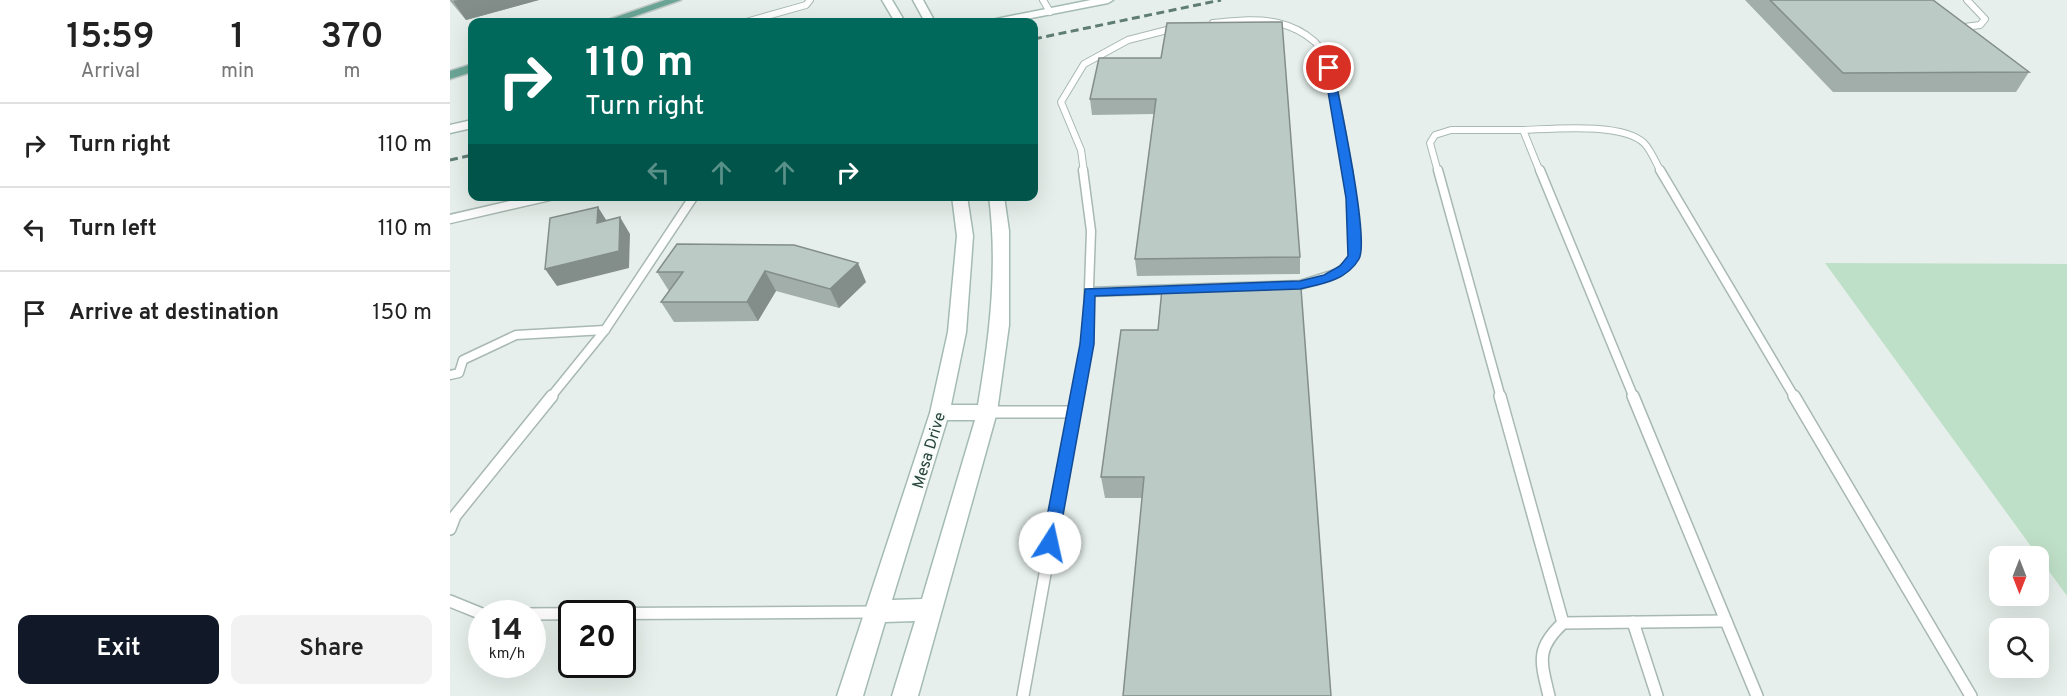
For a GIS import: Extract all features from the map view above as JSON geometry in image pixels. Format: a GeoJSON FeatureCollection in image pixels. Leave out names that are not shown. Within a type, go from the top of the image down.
{"type":"FeatureCollection","features":[{"type":"Feature","properties":{"kind":"main road"},"geometry":{"type":"LineString","coordinates":[[621,18],[676,0]]}},
{"type":"Feature","properties":{"kind":"main road"},"geometry":{"type":"LineString","coordinates":[[887,0],[898,18]]}},
{"type":"Feature","properties":{"kind":"main road"},"geometry":{"type":"LineString","coordinates":[[918,0],[928,18]]}},
{"type":"Feature","properties":{"kind":"main road"},"geometry":{"type":"LineString","coordinates":[[1018,18],[1103,0]]}},
{"type":"Feature","properties":{"kind":"main road"},"geometry":{"type":"LineString","coordinates":[[450,75],[468,69]]}},
{"type":"Feature","properties":{"kind":"main road"},"geometry":{"type":"LineString","coordinates":[[450,129],[468,125]]}},
{"type":"Feature","properties":{"kind":"main road","name":"Mesa Drive"},"geometry":{"type":"LineString","coordinates":[[850,696],[940,413],[957,332],[965,236],[961,201]]}},
{"type":"Feature","properties":{"kind":"main road"},"geometry":{"type":"LineString","coordinates":[[905,696],[928,609],[987,412],[1000,325],[1001,231],[997,201]]}},
{"type":"Feature","properties":{"kind":"main road"},"geometry":{"type":"LineString","coordinates":[[940,413],[987,412]]}},
{"type":"Feature","properties":{"kind":"main road"},"geometry":{"type":"LineString","coordinates":[[878,612],[928,609]]}},
{"type":"Feature","properties":{"kind":"lane"},"geometry":{"type":"LineString","coordinates":[[759,18],[806,4],[810,0]]}},
{"type":"Feature","properties":{"kind":"lane"},"geometry":{"type":"LineString","coordinates":[[1043,0],[1050,12]]}},
{"type":"Feature","properties":{"kind":"lane"},"geometry":{"type":"LineString","coordinates":[[1951,27],[1980,25],[1986,19],[1967,0]]}},
{"type":"Feature","properties":{"kind":"lane"},"geometry":{"type":"LineString","coordinates":[[1089,292],[1300,285],[1328,278],[1345,269],[1354,256],[1352,198],[1341,129],[1329,68],[1319,45],[1292,25],[1269,21],[1250,20],[1200,25]]}},
{"type":"Feature","properties":{"kind":"lane"},"geometry":{"type":"LineString","coordinates":[[1023,696],[1087,344],[1091,231],[1081,150],[1061,102],[1084,64],[1128,40],[1184,27]]}},
{"type":"Feature","properties":{"kind":"lane"},"geometry":{"type":"LineString","coordinates":[[1563,623],[1430,143],[1435,135],[1451,130],[1615,130],[1632,135],[1644,143],[1971,696]]}},
{"type":"Feature","properties":{"kind":"lane"},"geometry":{"type":"LineString","coordinates":[[1522,130],[1757,696]]}},
{"type":"Feature","properties":{"kind":"lane"},"geometry":{"type":"LineString","coordinates":[[450,219],[528,201]]}},
{"type":"Feature","properties":{"kind":"lane"},"geometry":{"type":"LineString","coordinates":[[450,529],[455,516],[605,330],[691,201]]}},
{"type":"Feature","properties":{"kind":"lane"},"geometry":{"type":"LineString","coordinates":[[450,375],[459,373],[463,360],[516,335],[605,330]]}},
{"type":"Feature","properties":{"kind":"lane"},"geometry":{"type":"LineString","coordinates":[[987,412],[1074,412]]}},
{"type":"Feature","properties":{"kind":"lane"},"geometry":{"type":"LineString","coordinates":[[450,601],[468,608]]}},
{"type":"Feature","properties":{"kind":"lane"},"geometry":{"type":"LineString","coordinates":[[546,614],[878,612]]}},
{"type":"Feature","properties":{"kind":"lane"},"geometry":{"type":"LineString","coordinates":[[1549,696],[1540,657],[1547,637],[1563,623],[1726,621]]}},
{"type":"Feature","properties":{"kind":"lane"},"geometry":{"type":"LineString","coordinates":[[1633,622],[1657,696]]}},
{"type":"Feature","properties":{"kind":"green space"},"geometry":{"type":"Polygon","coordinates":[[[1825,263],[2067,264],[2067,596],[2049,571],[2049,546],[2031,546],[1825,263]]]}},
{"type":"Feature","properties":{"kind":"building"},"geometry":{"type":"Polygon","coordinates":[[[1770,0],[1933,0],[2029,72],[1843,73],[1770,0]]]}},
{"type":"Feature","properties":{"kind":"building"},"geometry":{"type":"Polygon","coordinates":[[[1282,22],[1300,257],[1135,259],[1156,99],[1090,99],[1099,58],[1161,58],[1167,23],[1282,22]]]}},
{"type":"Feature","properties":{"kind":"building"},"geometry":{"type":"Polygon","coordinates":[[[598,207],[597,223],[620,217],[619,251],[545,269],[550,218],[598,207]]]}},
{"type":"Feature","properties":{"kind":"building"},"geometry":{"type":"Polygon","coordinates":[[[677,244],[794,245],[858,263],[830,289],[765,271],[747,302],[661,302],[683,272],[657,272],[677,244]]]}},
{"type":"Feature","properties":{"kind":"building"},"geometry":{"type":"Polygon","coordinates":[[[1301,288],[1331,696],[1123,696],[1144,477],[1101,477],[1121,330],[1158,330],[1162,289],[1301,288]]]}},
{"type":"Feature","properties":{"kind":"railway"},"geometry":{"type":"LineString","coordinates":[[1038,38],[1221,0]]}},
{"type":"Feature","properties":{"kind":"railway"},"geometry":{"type":"LineString","coordinates":[[450,160],[468,156]]}},
{"type":"Feature","properties":{"kind":"route"},"geometry":{"type":"LineString","coordinates":[[1050,543],[1087,344],[1089,292],[1300,285],[1328,278],[1345,269],[1354,256],[1352,198],[1329,68]]}}]}
